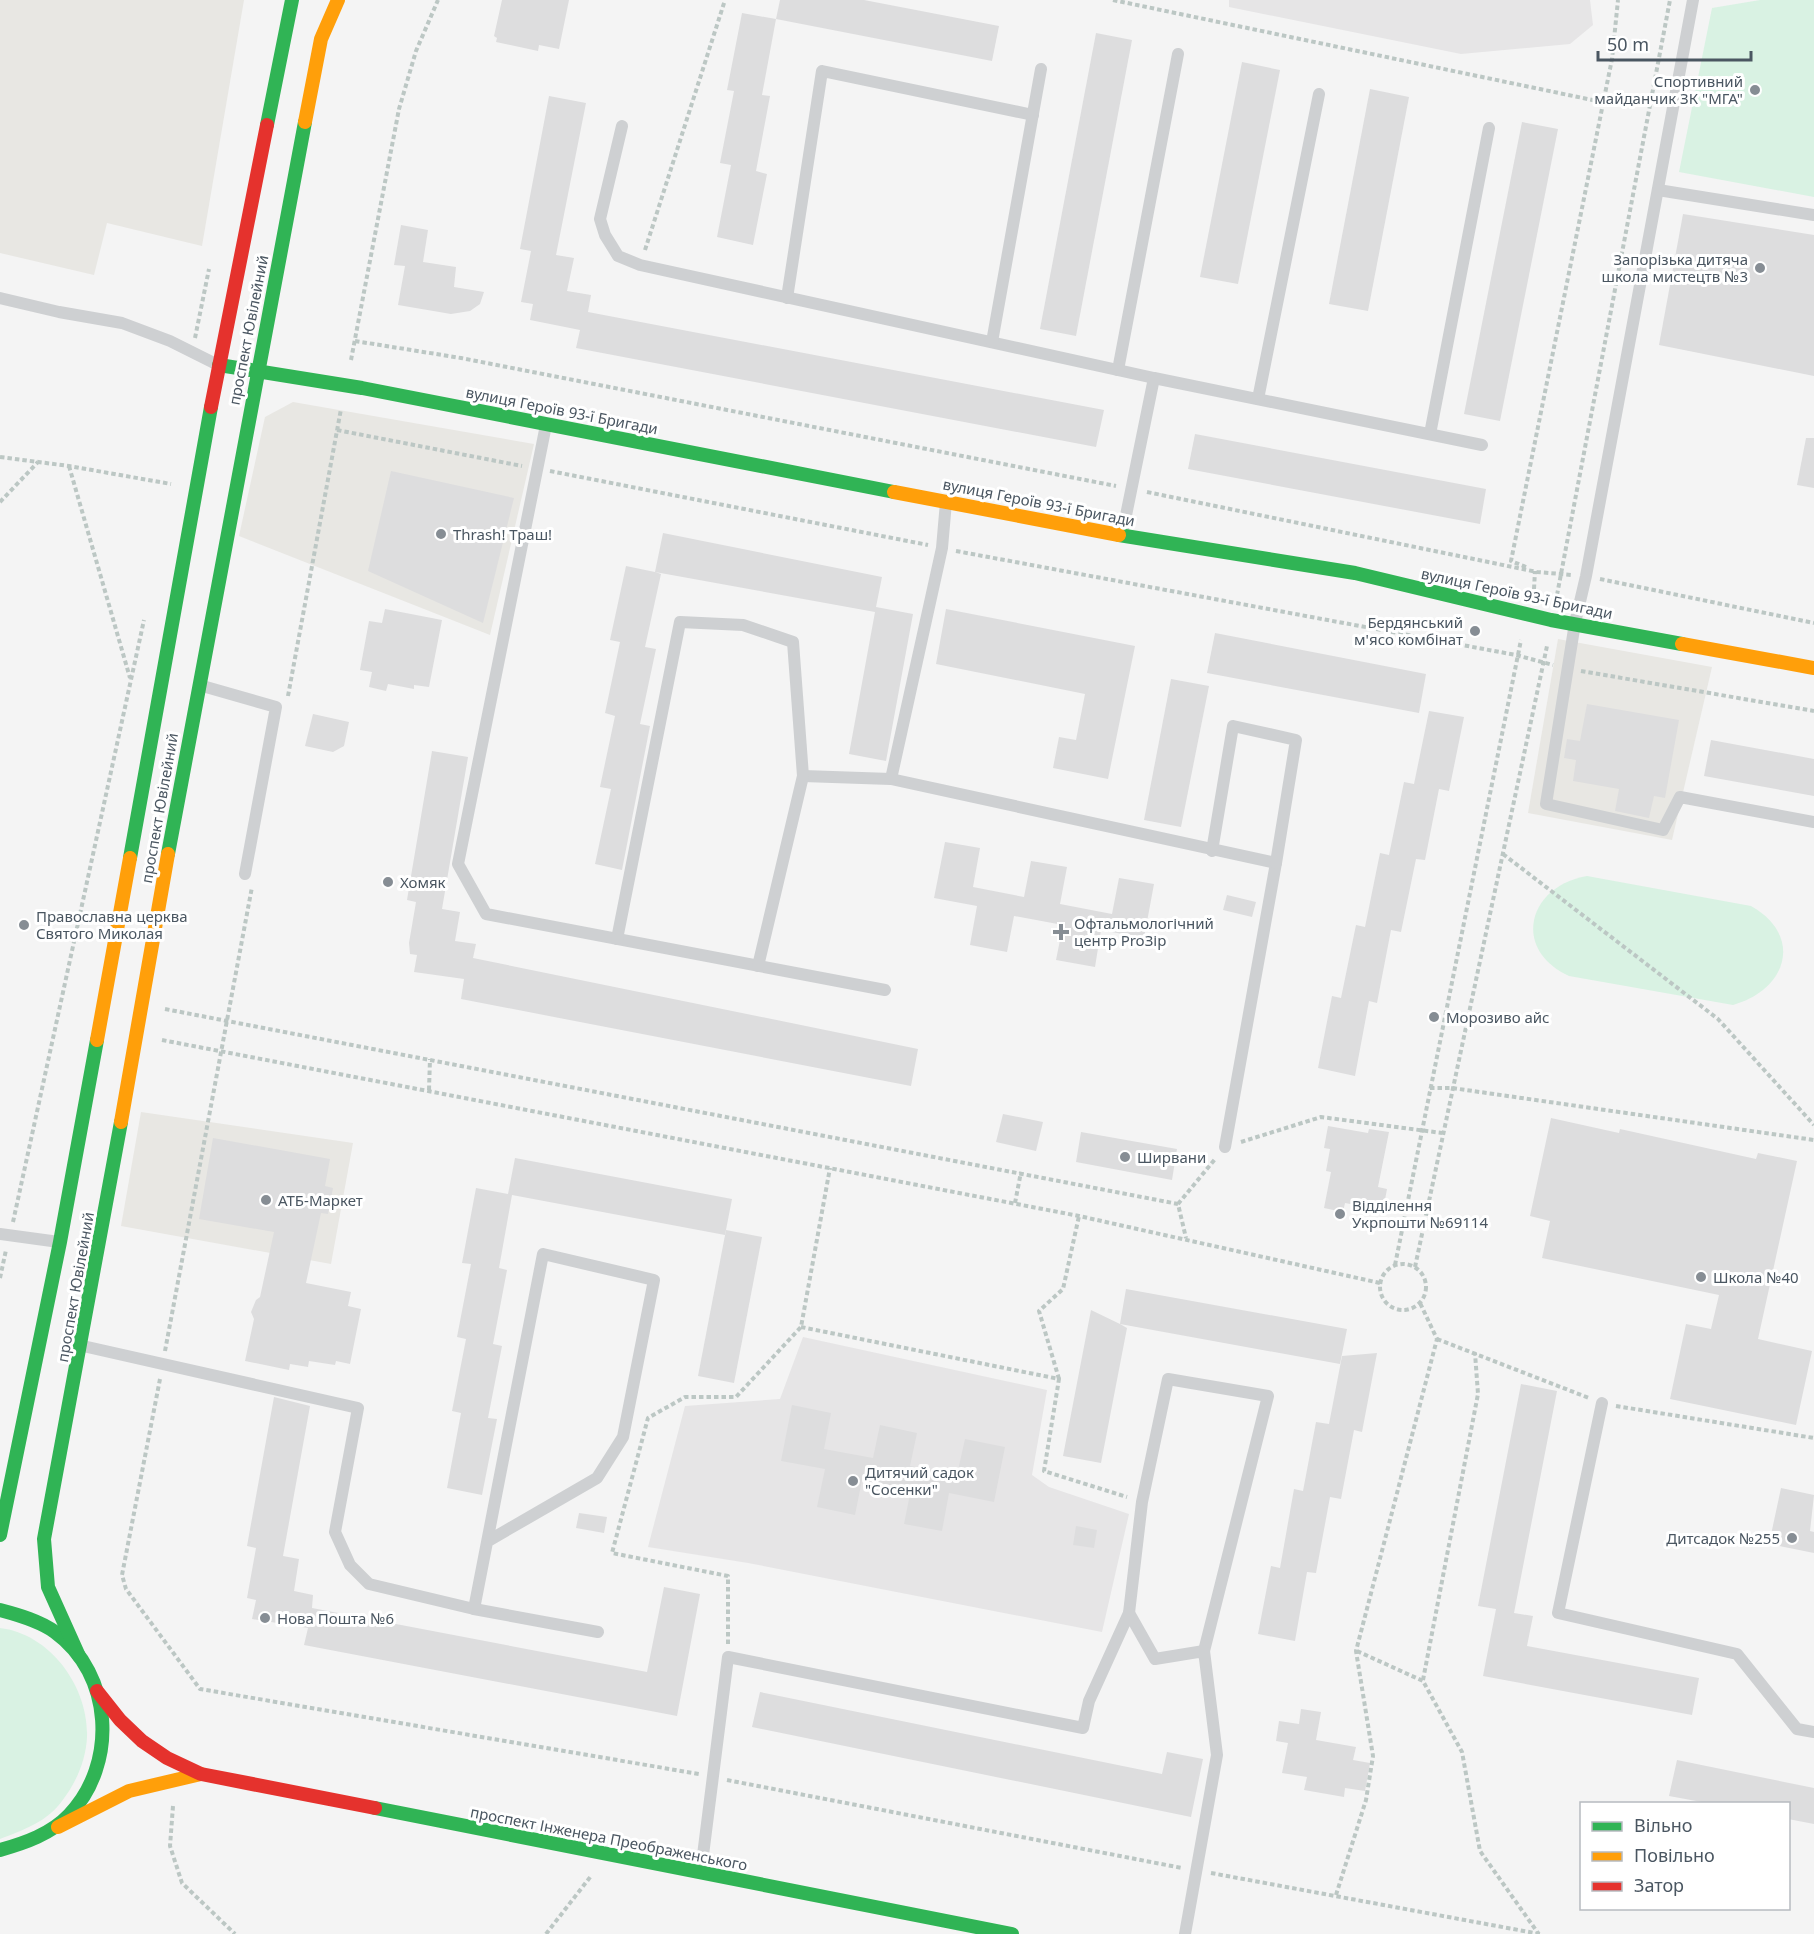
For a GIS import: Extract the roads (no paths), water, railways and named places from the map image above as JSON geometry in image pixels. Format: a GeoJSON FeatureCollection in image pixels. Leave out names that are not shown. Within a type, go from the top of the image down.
{"type":"FeatureCollection","features":[{"type":"Feature","properties":{"kind":"main road","name":"проспект Ювілейний"},"geometry":{"type":"LineString","coordinates":[[0,1535],[60,1242],[219,365],[292,0]]}},
{"type":"Feature","properties":{"kind":"main road","name":"проспект Ювілейний"},"geometry":{"type":"LineString","coordinates":[[79,1656],[48,1587],[44,1539],[81,1346],[198,685],[257,370],[321,39],[338,0]]}},
{"type":"Feature","properties":{"kind":"main road","name":"вулиця Героїв 93-ї Бригади"},"geometry":{"type":"LineString","coordinates":[[219,365],[257,370],[546,424],[1122,536],[1355,573],[1551,621],[1575,623],[1814,668]]}},
{"type":"Feature","properties":{"kind":"main road","name":"проспект Інженера Преображенського"},"geometry":{"type":"LineString","coordinates":[[0,1610],[29,1618],[57,1634],[79,1656],[97,1691],[122,1726],[173,1762],[201,1774],[1012,1934]]}},
{"type":"Feature","properties":{"kind":"main road","name":"проспект Інженера Преображенського"},"geometry":{"type":"LineString","coordinates":[[48,1832],[75,1807],[86,1793],[97,1768],[103,1743],[103,1716],[97,1691]]}},
{"type":"Feature","properties":{"kind":"main road","name":"проспект Інженера Преображенського"},"geometry":{"type":"LineString","coordinates":[[0,1850],[23,1844],[129,1791],[155,1783],[201,1774]]}},
{"type":"Feature","properties":{"kind":"lane"},"geometry":{"type":"LineString","coordinates":[[1693,0],[1586,576],[1575,623],[1546,804],[1663,830],[1680,797],[1814,822]]}},
{"type":"Feature","properties":{"kind":"lane"},"geometry":{"type":"LineString","coordinates":[[1118,370],[1178,54]]}},
{"type":"Feature","properties":{"kind":"lane"},"geometry":{"type":"LineString","coordinates":[[992,342],[1041,69]]}},
{"type":"Feature","properties":{"kind":"lane"},"geometry":{"type":"LineString","coordinates":[[787,297],[822,71],[1033,115]]}},
{"type":"Feature","properties":{"kind":"lane"},"geometry":{"type":"LineString","coordinates":[[1258,399],[1319,94]]}},
{"type":"Feature","properties":{"kind":"lane"},"geometry":{"type":"LineString","coordinates":[[622,126],[600,219],[605,235],[618,256],[640,266],[1154,378],[1482,445]]}},
{"type":"Feature","properties":{"kind":"lane"},"geometry":{"type":"LineString","coordinates":[[1430,434],[1489,128]]}},
{"type":"Feature","properties":{"kind":"lane"},"geometry":{"type":"LineString","coordinates":[[1658,190],[1814,215]]}},
{"type":"Feature","properties":{"kind":"lane"},"geometry":{"type":"LineString","coordinates":[[0,298],[58,312],[122,323],[170,341],[219,365]]}},
{"type":"Feature","properties":{"kind":"lane"},"geometry":{"type":"LineString","coordinates":[[1122,536],[1154,378]]}},
{"type":"Feature","properties":{"kind":"lane"},"geometry":{"type":"LineString","coordinates":[[546,424],[458,864],[486,914],[885,990]]}},
{"type":"Feature","properties":{"kind":"lane"},"geometry":{"type":"LineString","coordinates":[[891,779],[942,548],[946,501]]}},
{"type":"Feature","properties":{"kind":"lane"},"geometry":{"type":"LineString","coordinates":[[617,939],[680,622],[743,625],[794,642],[803,776],[758,966]]}},
{"type":"Feature","properties":{"kind":"lane"},"geometry":{"type":"LineString","coordinates":[[198,685],[276,707],[245,874]]}},
{"type":"Feature","properties":{"kind":"lane"},"geometry":{"type":"LineString","coordinates":[[1212,851],[1233,726],[1296,740],[1225,1147]]}},
{"type":"Feature","properties":{"kind":"lane"},"geometry":{"type":"LineString","coordinates":[[803,776],[891,779],[1212,851],[1276,863]]}},
{"type":"Feature","properties":{"kind":"lane"},"geometry":{"type":"LineString","coordinates":[[5,1235],[60,1242]]}},
{"type":"Feature","properties":{"kind":"lane"},"geometry":{"type":"LineString","coordinates":[[474,1609],[543,1254],[654,1280],[623,1437],[618,1445],[597,1478],[488,1541]]}},
{"type":"Feature","properties":{"kind":"lane"},"geometry":{"type":"LineString","coordinates":[[81,1346],[358,1408],[335,1532],[350,1564],[369,1584],[474,1609],[598,1632]]}},
{"type":"Feature","properties":{"kind":"lane"},"geometry":{"type":"LineString","coordinates":[[701,1873],[715,1777],[728,1657],[1083,1728],[1089,1701],[1129,1613],[1142,1502],[1168,1379],[1269,1396],[1204,1651],[1217,1755],[1185,1934]]}},
{"type":"Feature","properties":{"kind":"lane"},"geometry":{"type":"LineString","coordinates":[[1602,1403],[1558,1613],[1737,1654],[1797,1729],[1814,1732]]}},
{"type":"Feature","properties":{"kind":"lane"},"geometry":{"type":"LineString","coordinates":[[1129,1613],[1155,1659],[1204,1651]]}},
{"type":"Feature","properties":{"kind":"place","name":"Спортивний майданчик ЗК \"МГА\""},"geometry":{"type":"Point","coordinates":[1755,90]}},
{"type":"Feature","properties":{"kind":"place","name":"Запорізька дитяча школа мистецтв №3"},"geometry":{"type":"Point","coordinates":[1760,268]}},
{"type":"Feature","properties":{"kind":"place","name":"Thrash! Траш!"},"geometry":{"type":"Point","coordinates":[441,534]}},
{"type":"Feature","properties":{"kind":"place","name":"Бердянський м'ясо комбінат"},"geometry":{"type":"Point","coordinates":[1475,631]}},
{"type":"Feature","properties":{"kind":"place","name":"Хомяк"},"geometry":{"type":"Point","coordinates":[388,882]}},
{"type":"Feature","properties":{"kind":"place","name":"Православна церква Святого Миколая"},"geometry":{"type":"Point","coordinates":[24,925]}},
{"type":"Feature","properties":{"kind":"place","name":"Офтальмологічний центр ProЗір"},"geometry":{"type":"Point","coordinates":[1061,932]}},
{"type":"Feature","properties":{"kind":"place","name":"Морозиво айс"},"geometry":{"type":"Point","coordinates":[1434,1017]}},
{"type":"Feature","properties":{"kind":"place","name":"Ширвани"},"geometry":{"type":"Point","coordinates":[1125,1157]}},
{"type":"Feature","properties":{"kind":"place","name":"АТБ-Маркет"},"geometry":{"type":"Point","coordinates":[266,1200]}},
{"type":"Feature","properties":{"kind":"place","name":"Відділення Укрпошти №69114"},"geometry":{"type":"Point","coordinates":[1340,1214]}},
{"type":"Feature","properties":{"kind":"place","name":"Школа №40"},"geometry":{"type":"Point","coordinates":[1701,1277]}},
{"type":"Feature","properties":{"kind":"place","name":"Дитячий садок \"Сосенки\""},"geometry":{"type":"Point","coordinates":[853,1481]}},
{"type":"Feature","properties":{"kind":"place","name":"Дитсадок №255"},"geometry":{"type":"Point","coordinates":[1792,1538]}},
{"type":"Feature","properties":{"kind":"place","name":"Нова Пошта №6"},"geometry":{"type":"Point","coordinates":[265,1618]}}]}
